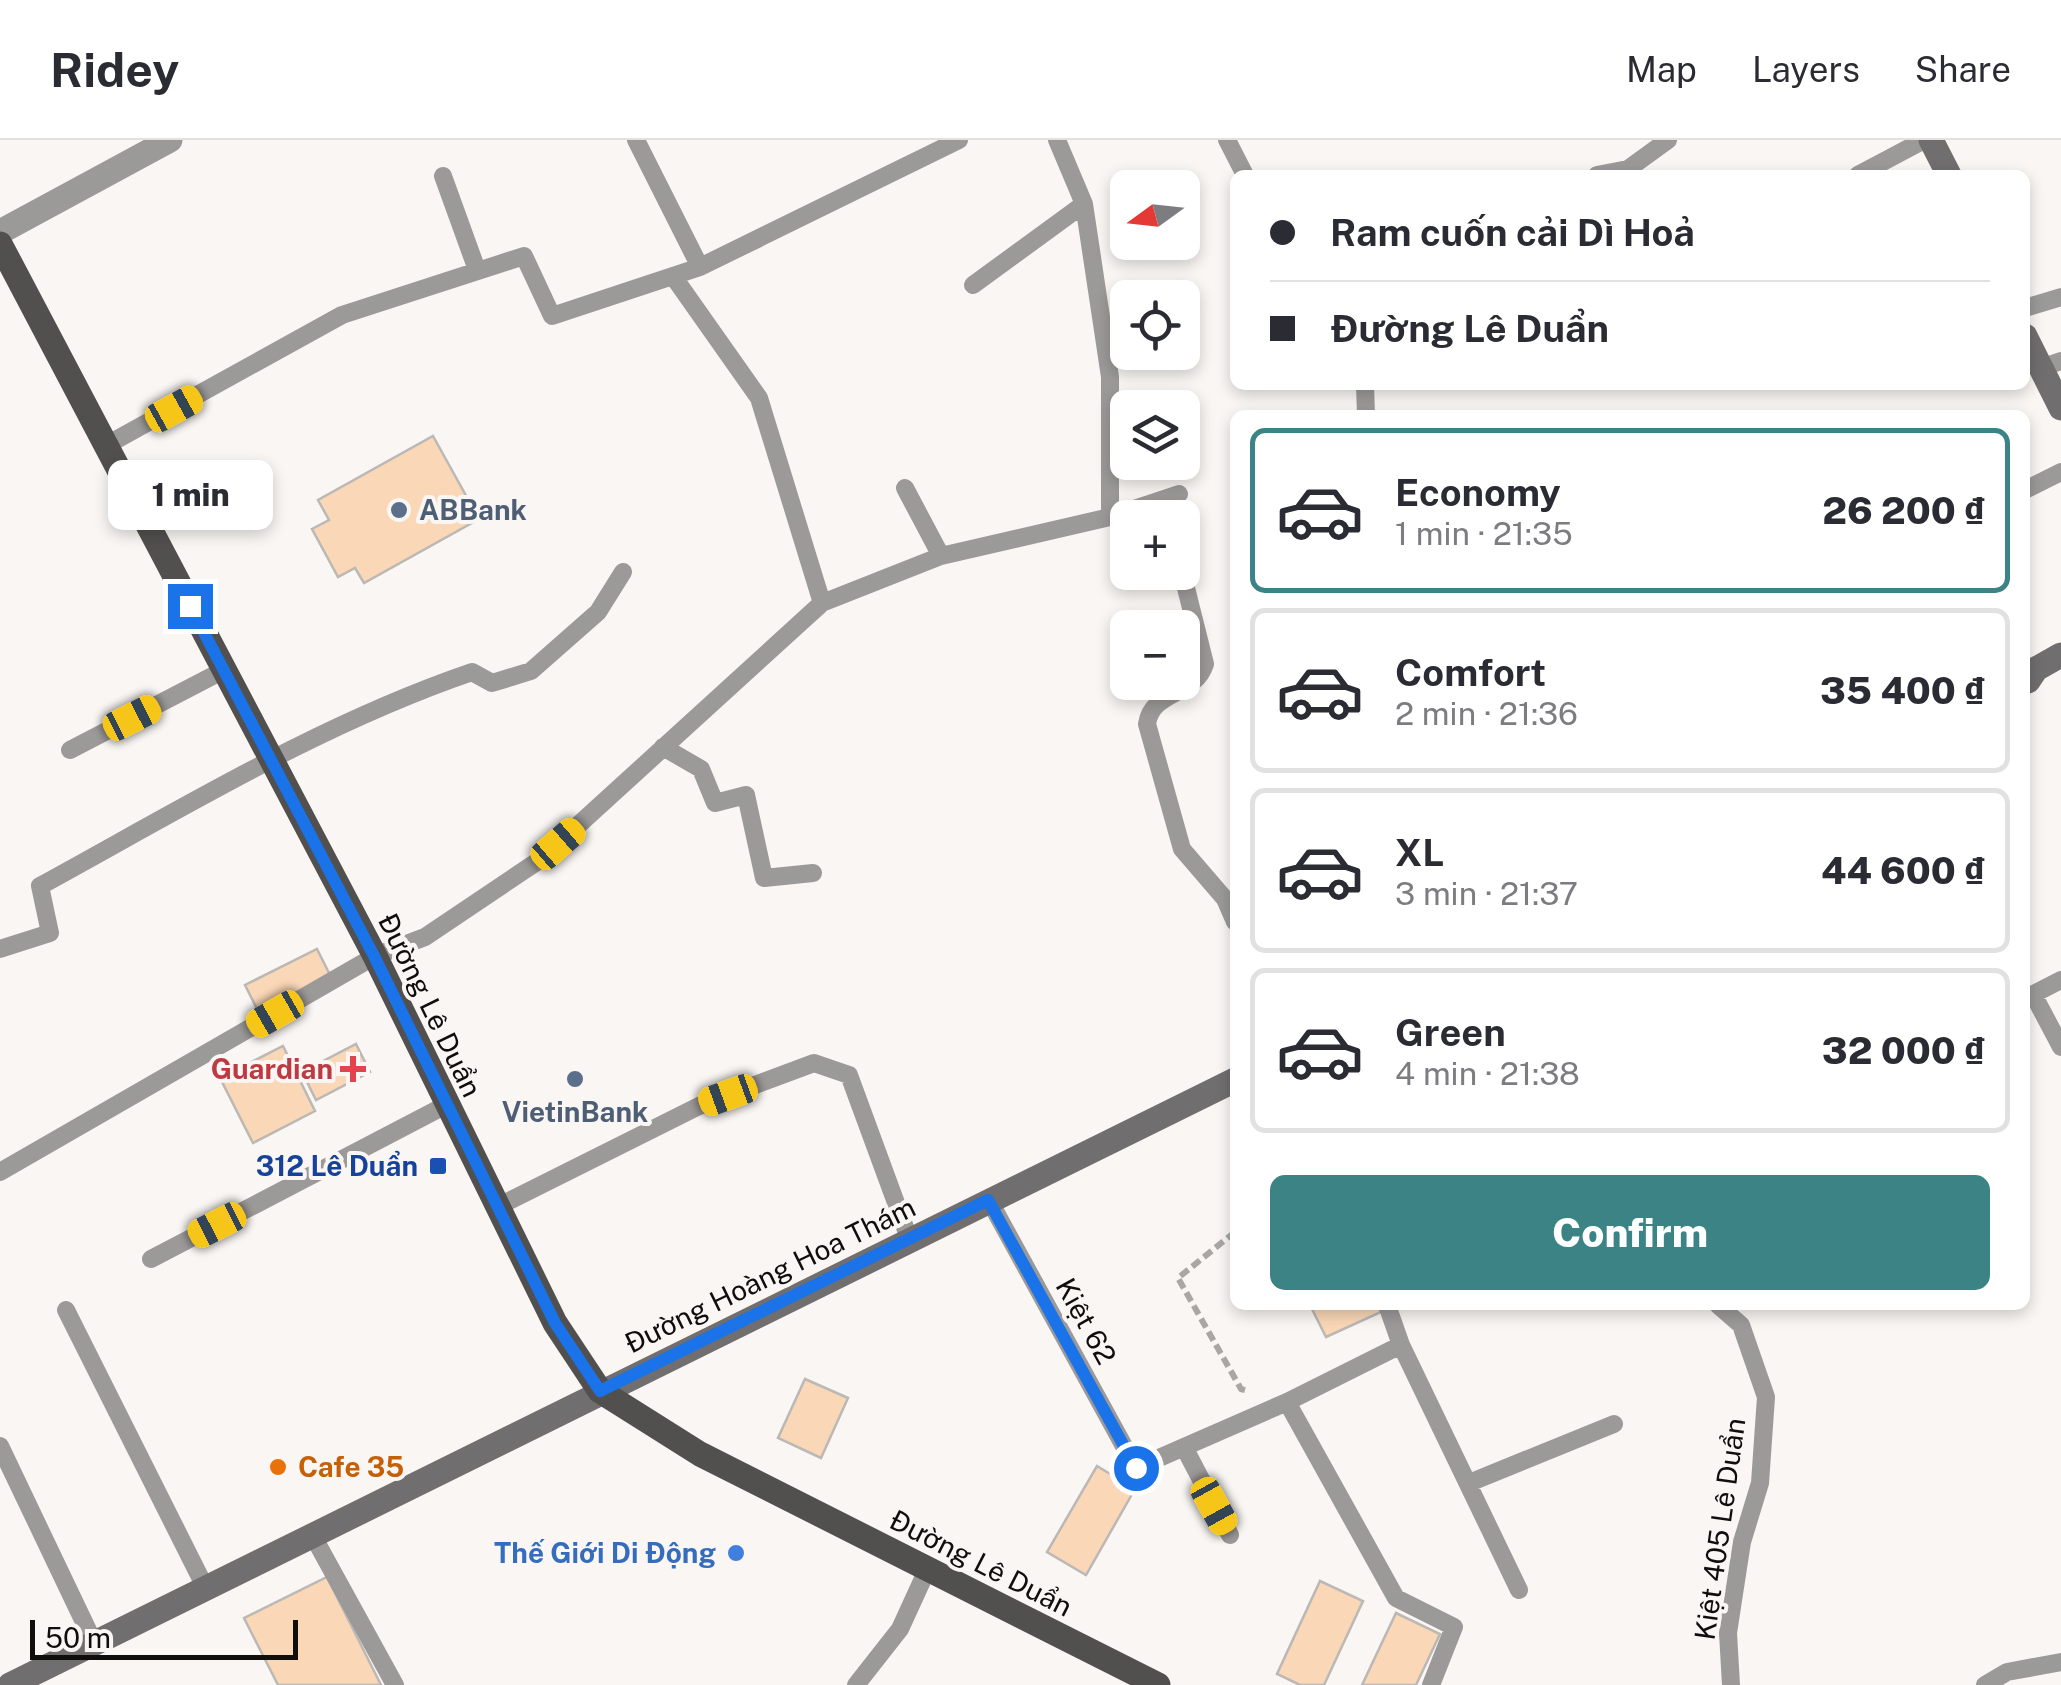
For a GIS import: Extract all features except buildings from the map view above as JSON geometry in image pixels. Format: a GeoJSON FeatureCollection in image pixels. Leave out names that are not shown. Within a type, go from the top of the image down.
{"type":"FeatureCollection","features":[{"type":"Feature","properties":{"kind":"main road"},"geometry":{"type":"LineString","coordinates":[[1932,140],[1947,170]]}},
{"type":"Feature","properties":{"kind":"main road","name":"Đường Lê Duẩn"},"geometry":{"type":"LineString","coordinates":[[0,244],[374,956],[555,1323],[600,1391],[700,1454],[1158,1685]]}},
{"type":"Feature","properties":{"kind":"main road"},"geometry":{"type":"LineString","coordinates":[[2030,341],[2051,364],[2061,408]]}},
{"type":"Feature","properties":{"kind":"main road"},"geometry":{"type":"LineString","coordinates":[[2030,677],[2036,669],[2061,656]]}},
{"type":"Feature","properties":{"kind":"main road"},"geometry":{"type":"LineString","coordinates":[[2030,682],[2061,672]]}},
{"type":"Feature","properties":{"kind":"main road","name":"Đường Hoàng Hoa Thám"},"geometry":{"type":"LineString","coordinates":[[19,1683],[600,1391],[1230,1082]]}},
{"type":"Feature","properties":{"kind":"street"},"geometry":{"type":"LineString","coordinates":[[0,232],[170,140]]}},
{"type":"Feature","properties":{"kind":"lane"},"geometry":{"type":"LineString","coordinates":[[636,140],[700,267]]}},
{"type":"Feature","properties":{"kind":"lane"},"geometry":{"type":"LineString","coordinates":[[105,446],[342,316],[524,256],[552,316],[700,267],[959,140]]}},
{"type":"Feature","properties":{"kind":"lane"},"geometry":{"type":"LineString","coordinates":[[1056,140],[1084,204],[1110,376],[1110,500]]}},
{"type":"Feature","properties":{"kind":"lane"},"geometry":{"type":"LineString","coordinates":[[1227,140],[1242,170]]}},
{"type":"Feature","properties":{"kind":"lane"},"geometry":{"type":"LineString","coordinates":[[1619,170],[1668,140]]}},
{"type":"Feature","properties":{"kind":"lane"},"geometry":{"type":"LineString","coordinates":[[1867,170],[1924,140]]}},
{"type":"Feature","properties":{"kind":"lane"},"geometry":{"type":"LineString","coordinates":[[443,176],[478,270]]}},
{"type":"Feature","properties":{"kind":"lane"},"geometry":{"type":"LineString","coordinates":[[973,285],[1084,204]]}},
{"type":"Feature","properties":{"kind":"lane"},"geometry":{"type":"LineString","coordinates":[[672,276],[759,398],[822,603]]}},
{"type":"Feature","properties":{"kind":"lane"},"geometry":{"type":"LineString","coordinates":[[2030,306],[2061,297]]}},
{"type":"Feature","properties":{"kind":"lane"},"geometry":{"type":"LineString","coordinates":[[2030,488],[2061,472]]}},
{"type":"Feature","properties":{"kind":"lane"},"geometry":{"type":"LineString","coordinates":[[904,488],[940,556]]}},
{"type":"Feature","properties":{"kind":"lane"},"geometry":{"type":"LineString","coordinates":[[1174,500],[1180,494]]}},
{"type":"Feature","properties":{"kind":"lane"},"geometry":{"type":"LineString","coordinates":[[0,1172],[374,956],[425,936],[542,859],[822,603],[940,556],[1110,517]]}},
{"type":"Feature","properties":{"kind":"lane"},"geometry":{"type":"LineString","coordinates":[[0,949],[50,932],[40,886],[271,760],[393,701],[472,672],[492,683],[531,671],[598,612],[623,572]]}},
{"type":"Feature","properties":{"kind":"lane"},"geometry":{"type":"LineString","coordinates":[[1187,590],[1205,664],[1190,686],[1161,699],[1151,710],[1147,724],[1182,849],[1225,899],[1230,910]]}},
{"type":"Feature","properties":{"kind":"lane"},"geometry":{"type":"LineString","coordinates":[[70,750],[224,670]]}},
{"type":"Feature","properties":{"kind":"lane"},"geometry":{"type":"LineString","coordinates":[[664,748],[701,769],[716,802],[746,795],[764,878],[812,873]]}},
{"type":"Feature","properties":{"kind":"lane"},"geometry":{"type":"LineString","coordinates":[[2030,996],[2061,980]]}},
{"type":"Feature","properties":{"kind":"lane"},"geometry":{"type":"LineString","coordinates":[[2030,998],[2061,1047]]}},
{"type":"Feature","properties":{"kind":"lane"},"geometry":{"type":"LineString","coordinates":[[498,1208],[679,1113],[814,1063],[849,1076],[910,1242]]}},
{"type":"Feature","properties":{"kind":"lane"},"geometry":{"type":"LineString","coordinates":[[151,1260],[446,1105]]}},
{"type":"Feature","properties":{"kind":"lane","name":"Kiệt 62"},"geometry":{"type":"LineString","coordinates":[[988,1200],[1136,1468],[1184,1447]]}},
{"type":"Feature","properties":{"kind":"lane"},"geometry":{"type":"LineString","coordinates":[[66,1310],[205,1587]]}},
{"type":"Feature","properties":{"kind":"lane"},"geometry":{"type":"LineString","coordinates":[[1389,1310],[1519,1590]]}},
{"type":"Feature","properties":{"kind":"lane","name":"Kiệt 405 Lê Duẩn"},"geometry":{"type":"LineString","coordinates":[[1724,1310],[1741,1325],[1766,1398],[1760,1483],[1742,1542],[1728,1633],[1730,1685]]}},
{"type":"Feature","properties":{"kind":"lane"},"geometry":{"type":"LineString","coordinates":[[1230,1534],[1184,1447],[1402,1345]]}},
{"type":"Feature","properties":{"kind":"lane"},"geometry":{"type":"LineString","coordinates":[[1287,1402],[1396,1598],[1454,1627],[1430,1685]]}},
{"type":"Feature","properties":{"kind":"lane"},"geometry":{"type":"LineString","coordinates":[[1469,1483],[1614,1424]]}},
{"type":"Feature","properties":{"kind":"lane"},"geometry":{"type":"LineString","coordinates":[[0,1446],[94,1643]]}},
{"type":"Feature","properties":{"kind":"lane"},"geometry":{"type":"LineString","coordinates":[[313,1536],[395,1685]]}},
{"type":"Feature","properties":{"kind":"lane"},"geometry":{"type":"LineString","coordinates":[[856,1685],[900,1629],[927,1570]]}},
{"type":"Feature","properties":{"kind":"lane"},"geometry":{"type":"LineString","coordinates":[[1985,1685],[2007,1672],[2061,1662]]}},
{"type":"Feature","properties":{"kind":"path"},"geometry":{"type":"LineString","coordinates":[[1230,1236],[1178,1278],[1241,1389],[1287,1402]]}},
{"type":"Feature","properties":{"kind":"place","name":"ABBank"},"geometry":{"type":"Point","coordinates":[399,510]}},
{"type":"Feature","properties":{"kind":"place","name":"Guardian"},"geometry":{"type":"Point","coordinates":[353,1069]}},
{"type":"Feature","properties":{"kind":"place","name":"VietinBank"},"geometry":{"type":"Point","coordinates":[575,1079]}},
{"type":"Feature","properties":{"kind":"place","name":"312 Lê Duẩn"},"geometry":{"type":"Point","coordinates":[438,1166]}},
{"type":"Feature","properties":{"kind":"place","name":"Cafe 35"},"geometry":{"type":"Point","coordinates":[278,1467]}},
{"type":"Feature","properties":{"kind":"place","name":"Thế Giới Di Động"},"geometry":{"type":"Point","coordinates":[736,1553]}},
{"type":"Feature","properties":{"kind":"route"},"geometry":{"type":"LineString","coordinates":[[190,606],[374,956],[555,1323],[600,1391],[910,1242],[988,1200],[1136,1468]]}}]}
